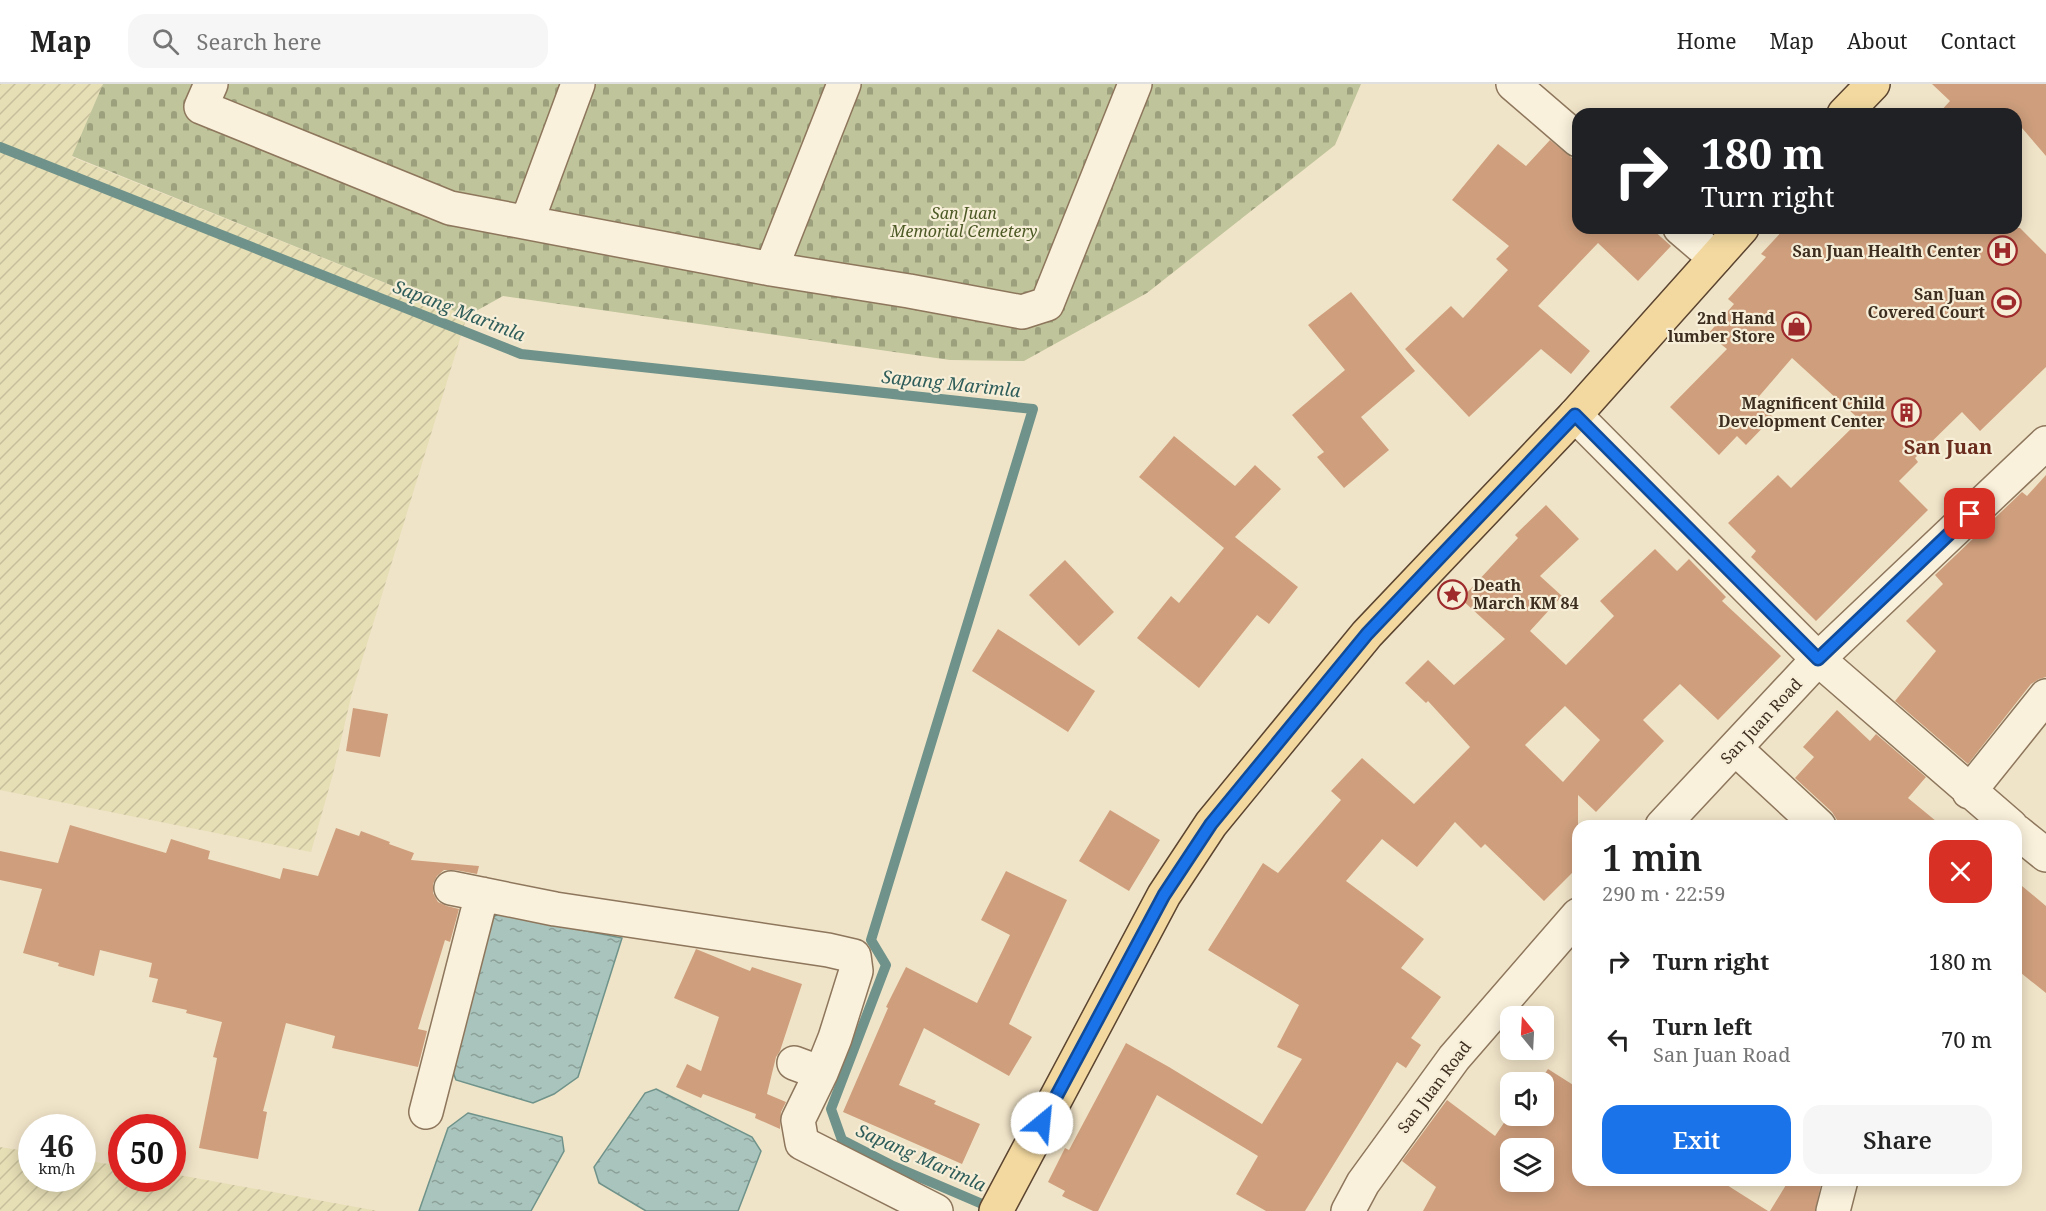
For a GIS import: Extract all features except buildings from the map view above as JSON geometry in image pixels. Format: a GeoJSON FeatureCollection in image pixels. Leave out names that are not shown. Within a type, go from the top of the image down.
{"type":"FeatureCollection","features":[{"type":"Feature","properties":{"kind":"main road"},"geometry":{"type":"LineString","coordinates":[[1850,108],[1872,84]]}},
{"type":"Feature","properties":{"kind":"main road"},"geometry":{"type":"LineString","coordinates":[[1003,1198],[1164,895],[1211,824],[1367,634],[1575,415],[1736,234]]}},
{"type":"Feature","properties":{"kind":"street"},"geometry":{"type":"LineString","coordinates":[[211,84],[201,107],[450,208],[771,269],[1022,312],[1047,304],[1135,84]]}},
{"type":"Feature","properties":{"kind":"street"},"geometry":{"type":"LineString","coordinates":[[528,222],[578,84]]}},
{"type":"Feature","properties":{"kind":"street"},"geometry":{"type":"LineString","coordinates":[[771,269],[844,84]]}},
{"type":"Feature","properties":{"kind":"street"},"geometry":{"type":"LineString","coordinates":[[1513,84],[1572,135]]}},
{"type":"Feature","properties":{"kind":"street"},"geometry":{"type":"LineString","coordinates":[[1687,234],[1714,258]]}},
{"type":"Feature","properties":{"kind":"street"},"geometry":{"type":"LineString","coordinates":[[1575,415],[1818,659],[2000,820]]}},
{"type":"Feature","properties":{"kind":"street","name":"San Juan Road"},"geometry":{"type":"LineString","coordinates":[[1668,820],[1818,659],[2046,443]]}},
{"type":"Feature","properties":{"kind":"street"},"geometry":{"type":"LineString","coordinates":[[1969,792],[2046,696]]}},
{"type":"Feature","properties":{"kind":"street"},"geometry":{"type":"LineString","coordinates":[[1736,748],[1813,820]]}},
{"type":"Feature","properties":{"kind":"street"},"geometry":{"type":"LineString","coordinates":[[451,888],[555,909],[828,950],[854,956],[856,971],[835,1038],[808,1068],[798,1120],[802,1143],[936,1211]]}},
{"type":"Feature","properties":{"kind":"street"},"geometry":{"type":"LineString","coordinates":[[426,1112],[482,894]]}},
{"type":"Feature","properties":{"kind":"street","name":"San Juan Road"},"geometry":{"type":"LineString","coordinates":[[1348,1211],[1363,1183],[1454,1058],[1572,922]]}},
{"type":"Feature","properties":{"kind":"street"},"geometry":{"type":"LineString","coordinates":[[1833,1211],[1839,1186]]}},
{"type":"Feature","properties":{"kind":"shaded area"},"geometry":{"type":"Polygon","coordinates":[[[0,84],[103,84],[72,157],[467,316],[352,693],[333,774],[311,852],[0,790],[0,84]]]}},
{"type":"Feature","properties":{"kind":"shaded area"},"geometry":{"type":"Polygon","coordinates":[[[0,1147],[18,1150],[18,1192],[96,1192],[96,1162],[108,1164],[108,1192],[186,1192],[186,1176],[378,1211],[0,1211],[0,1147]]]}},
{"type":"Feature","properties":{"kind":"green space","name":"San Juan Memorial Cemetery"},"geometry":{"type":"Polygon","coordinates":[[[103,84],[1361,84],[1335,145],[1147,293],[1024,361],[950,360],[503,296],[467,316],[72,156],[103,84]]]}},
{"type":"Feature","properties":{"kind":"water"},"geometry":{"type":"Polygon","coordinates":[[[499,914],[622,938],[578,1077],[554,1094],[533,1103],[456,1080],[451,1067],[488,919],[499,914]]]}},
{"type":"Feature","properties":{"kind":"water"},"geometry":{"type":"Polygon","coordinates":[[[656,1089],[752,1137],[761,1151],[738,1211],[646,1211],[599,1183],[594,1167],[645,1093],[656,1089]]]}},
{"type":"Feature","properties":{"kind":"water"},"geometry":{"type":"Polygon","coordinates":[[[468,1113],[562,1137],[564,1151],[531,1211],[419,1211],[448,1128],[468,1113]]]}},
{"type":"Feature","properties":{"kind":"waterway","name":"Sapang Marimla"},"geometry":{"type":"LineString","coordinates":[[0,147],[521,354],[1033,409],[871,940],[886,965],[831,1109],[842,1140],[891,1165],[994,1209]]}},
{"type":"Feature","properties":{"kind":"place","name":"San Juan Health Center"},"geometry":{"type":"Point","coordinates":[2002,251]}},
{"type":"Feature","properties":{"kind":"place","name":"San Juan Covered Court"},"geometry":{"type":"Point","coordinates":[2006,303]}},
{"type":"Feature","properties":{"kind":"place","name":"2nd Hand lumber Store"},"geometry":{"type":"Point","coordinates":[1796,327]}},
{"type":"Feature","properties":{"kind":"place","name":"Magnificent Child Development Center"},"geometry":{"type":"Point","coordinates":[1906,412]}},
{"type":"Feature","properties":{"kind":"place","name":"Death March KM 84"},"geometry":{"type":"Point","coordinates":[1452,594]}},
{"type":"Feature","properties":{"kind":"district","name":"San Juan"},"geometry":{"type":"Point","coordinates":[1948,447]}},
{"type":"Feature","properties":{"kind":"route"},"geometry":{"type":"LineString","coordinates":[[1042,1123],[1164,895],[1211,824],[1367,634],[1575,415],[1818,659],[1970,514]]}}]}
